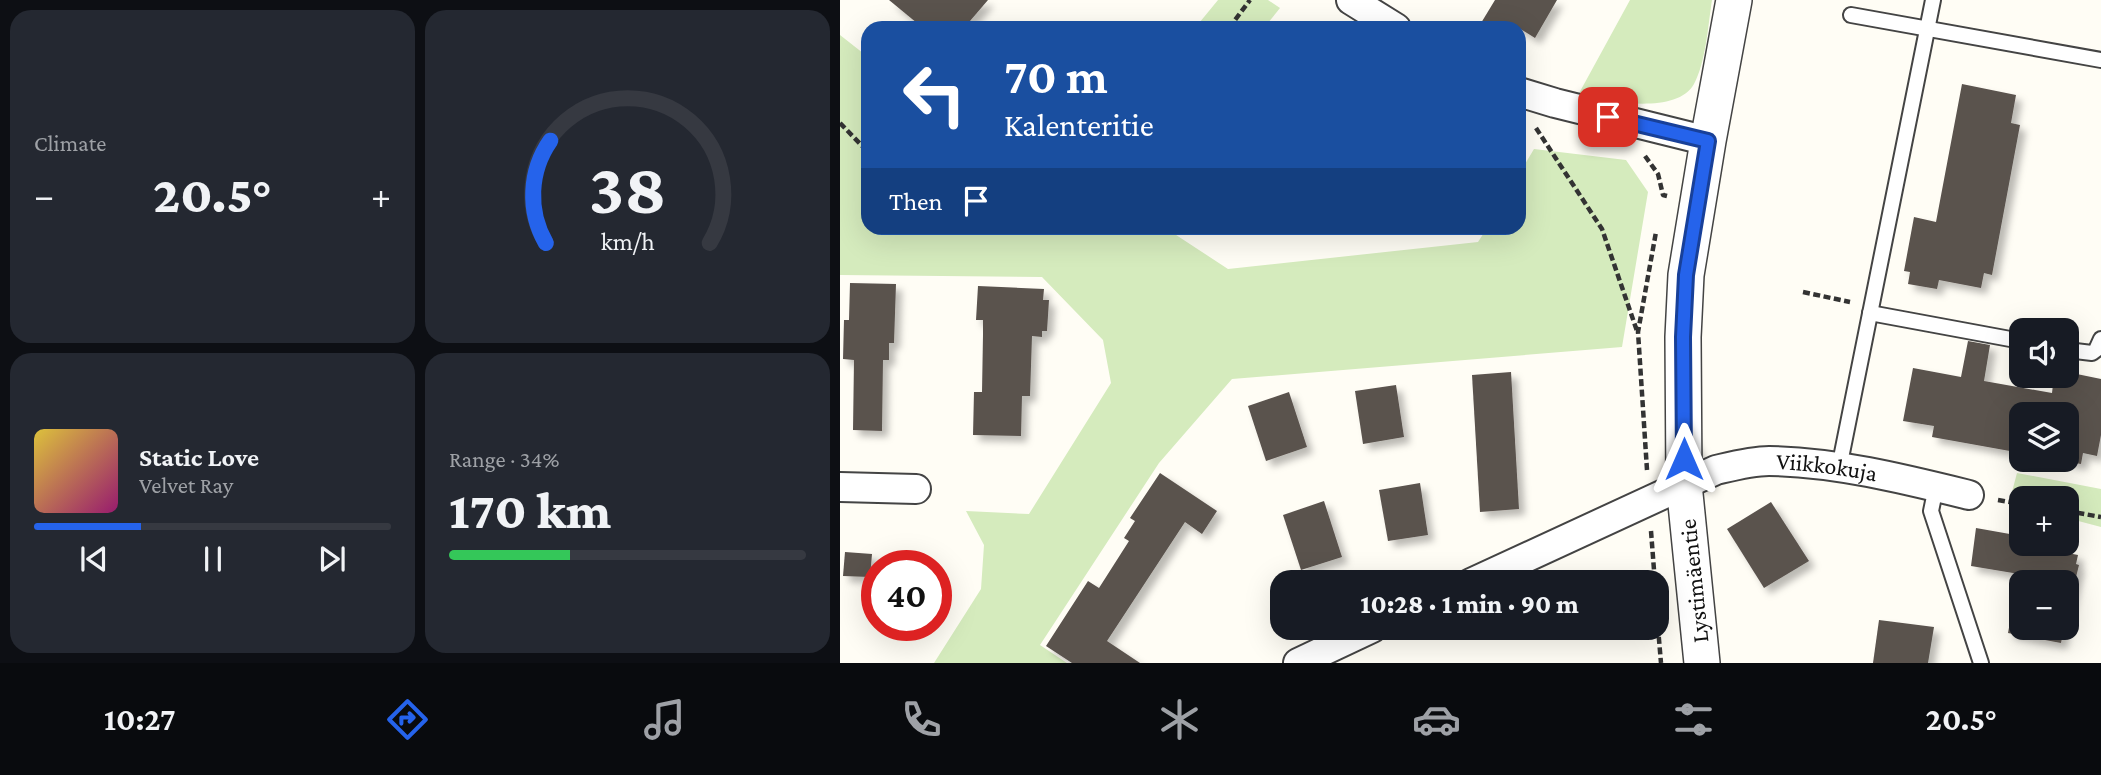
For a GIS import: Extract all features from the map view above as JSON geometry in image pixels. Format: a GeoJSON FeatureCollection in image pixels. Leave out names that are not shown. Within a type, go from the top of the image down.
{"type":"FeatureCollection","features":[{"type":"Feature","properties":{"kind":"street"},"geometry":{"type":"LineString","coordinates":[[1351,0],[1385,21]]}},
{"type":"Feature","properties":{"kind":"street","name":"Lystimäentie"},"geometry":{"type":"LineString","coordinates":[[1702,663],[1684,484],[1686,275],[1734,0]]}},
{"type":"Feature","properties":{"kind":"street"},"geometry":{"type":"LineString","coordinates":[[1526,94],[1708,141]]}},
{"type":"Feature","properties":{"kind":"street","name":"Viikkokuja"},"geometry":{"type":"LineString","coordinates":[[1499,570],[1716,470],[1768,461],[1839,468],[1969,495]]}},
{"type":"Feature","properties":{"kind":"street"},"geometry":{"type":"LineString","coordinates":[[840,488],[916,489]]}},
{"type":"Feature","properties":{"kind":"street"},"geometry":{"type":"LineString","coordinates":[[1298,663],[1347,640]]}},
{"type":"Feature","properties":{"kind":"lane"},"geometry":{"type":"LineString","coordinates":[[1839,468],[1933,0]]}},
{"type":"Feature","properties":{"kind":"lane"},"geometry":{"type":"LineString","coordinates":[[1851,15],[2101,60]]}},
{"type":"Feature","properties":{"kind":"lane"},"geometry":{"type":"LineString","coordinates":[[1871,309],[2009,338]]}},
{"type":"Feature","properties":{"kind":"lane"},"geometry":{"type":"LineString","coordinates":[[2079,351],[2092,353],[2101,339]]}},
{"type":"Feature","properties":{"kind":"lane"},"geometry":{"type":"LineString","coordinates":[[1936,487],[1931,511],[1981,663]]}},
{"type":"Feature","properties":{"kind":"path"},"geometry":{"type":"LineString","coordinates":[[1234,21],[1251,0]]}},
{"type":"Feature","properties":{"kind":"path"},"geometry":{"type":"LineString","coordinates":[[1543,123],[1531,121],[1602,229],[1638,332]]}},
{"type":"Feature","properties":{"kind":"path"},"geometry":{"type":"LineString","coordinates":[[840,122],[861,144]]}},
{"type":"Feature","properties":{"kind":"path"},"geometry":{"type":"LineString","coordinates":[[1637,150],[1647,157],[1658,174],[1663,195],[1698,202]]}},
{"type":"Feature","properties":{"kind":"path"},"geometry":{"type":"LineString","coordinates":[[1803,292],[1871,309]]}},
{"type":"Feature","properties":{"kind":"path"},"geometry":{"type":"LineString","coordinates":[[2079,513],[2101,517]]}},
{"type":"Feature","properties":{"kind":"path"},"geometry":{"type":"LineString","coordinates":[[1659,640],[1661,663]]}},
{"type":"Feature","properties":{"kind":"green space"},"geometry":{"type":"Polygon","coordinates":[[[1218,0],[1268,0],[1280,8],[1270,21],[1201,21],[1218,0]]]}},
{"type":"Feature","properties":{"kind":"green space"},"geometry":{"type":"Polygon","coordinates":[[[1630,0],[1712,0],[1704,54],[1694,84],[1685,94],[1657,103],[1622,103],[1577,97],[1630,0]]]}},
{"type":"Feature","properties":{"kind":"green space"},"geometry":{"type":"Polygon","coordinates":[[[840,35],[861,52],[861,235],[1176,235],[1228,269],[1478,242],[1482,235],[1526,235],[1526,162],[1534,149],[1626,160],[1648,192],[1622,347],[1232,379],[1159,463],[1040,645],[1067,663],[934,663],[948,641],[952,641],[952,635],[981,589],[984,545],[966,511],[1029,514],[1111,383],[1103,340],[1042,277],[840,275],[840,35]]]}},
{"type":"Feature","properties":{"kind":"green space"},"geometry":{"type":"Polygon","coordinates":[[[2017,473],[2101,489],[2101,527],[2079,521],[2079,486],[2014,486],[2017,473]]]}},
{"type":"Feature","properties":{"kind":"building"},"geometry":{"type":"Polygon","coordinates":[[[889,0],[988,0],[970,21],[914,21],[889,0]]]}},
{"type":"Feature","properties":{"kind":"building"},"geometry":{"type":"Polygon","coordinates":[[[1495,0],[1557,0],[1535,38],[1526,32],[1526,21],[1482,21],[1495,0]]]}},
{"type":"Feature","properties":{"kind":"building"},"geometry":{"type":"Polygon","coordinates":[[[1962,84],[2016,95],[2011,123],[2020,125],[1992,275],[1984,273],[1981,288],[1939,280],[1937,289],[1908,284],[1910,272],[1904,271],[1914,217],[1936,222],[1962,84]]]}},
{"type":"Feature","properties":{"kind":"building"},"geometry":{"type":"Polygon","coordinates":[[[850,283],[896,284],[894,343],[889,343],[889,360],[883,360],[882,431],[853,430],[854,360],[843,359],[844,320],[849,320],[850,283]]]}},
{"type":"Feature","properties":{"kind":"building"},"geometry":{"type":"Polygon","coordinates":[[[978,286],[1044,289],[1043,300],[1049,300],[1047,331],[1042,331],[1042,337],[1032,336],[1030,396],[1022,396],[1021,436],[973,435],[974,392],[982,392],[983,320],[976,320],[978,286]]]}},
{"type":"Feature","properties":{"kind":"building"},"geometry":{"type":"Polygon","coordinates":[[[1968,341],[1990,345],[1984,381],[2009,385],[2009,388],[2052,393],[2053,388],[2079,388],[2079,374],[2101,379],[2101,435],[2097,456],[2083,453],[2079,464],[2079,402],[2009,402],[2009,451],[1932,437],[1934,426],[1903,421],[1913,368],[1961,377],[1968,341]]]}},
{"type":"Feature","properties":{"kind":"building"},"geometry":{"type":"Polygon","coordinates":[[[1511,372],[1519,509],[1480,512],[1472,375],[1511,372]]]}},
{"type":"Feature","properties":{"kind":"building"},"geometry":{"type":"Polygon","coordinates":[[[1396,385],[1404,437],[1363,444],[1355,391],[1396,385]]]}},
{"type":"Feature","properties":{"kind":"building"},"geometry":{"type":"Polygon","coordinates":[[[1289,392],[1307,447],[1266,461],[1248,406],[1289,392]]]}},
{"type":"Feature","properties":{"kind":"building"},"geometry":{"type":"Polygon","coordinates":[[[1160,473],[1217,511],[1202,534],[1185,522],[1107,641],[1140,663],[1072,663],[1046,646],[1088,581],[1099,588],[1129,541],[1124,538],[1135,521],[1130,518],[1160,473]]]}},
{"type":"Feature","properties":{"kind":"building"},"geometry":{"type":"Polygon","coordinates":[[[1420,483],[1428,535],[1388,541],[1379,490],[1420,483]]]}},
{"type":"Feature","properties":{"kind":"building"},"geometry":{"type":"Polygon","coordinates":[[[1324,501],[1342,557],[1301,570],[1283,515],[1324,501]]]}},
{"type":"Feature","properties":{"kind":"building"},"geometry":{"type":"Polygon","coordinates":[[[1771,502],[1809,561],[1764,588],[1727,529],[1771,502]]]}},
{"type":"Feature","properties":{"kind":"building"},"geometry":{"type":"Polygon","coordinates":[[[1976,528],[2009,534],[2009,556],[2078,556],[2076,564],[2079,565],[2078,570],[2009,570],[2009,572],[1971,566],[1976,528]]]}},
{"type":"Feature","properties":{"kind":"building"},"geometry":{"type":"Polygon","coordinates":[[[845,552],[861,553],[861,577],[843,576],[845,552]]]}},
{"type":"Feature","properties":{"kind":"building"},"geometry":{"type":"Polygon","coordinates":[[[1879,620],[1934,627],[1928,663],[1873,663],[1879,620]]]}},
{"type":"Feature","properties":{"kind":"route"},"geometry":{"type":"LineString","coordinates":[[1608,117],[1708,141],[1686,275],[1683,337],[1684,459]]}}]}
